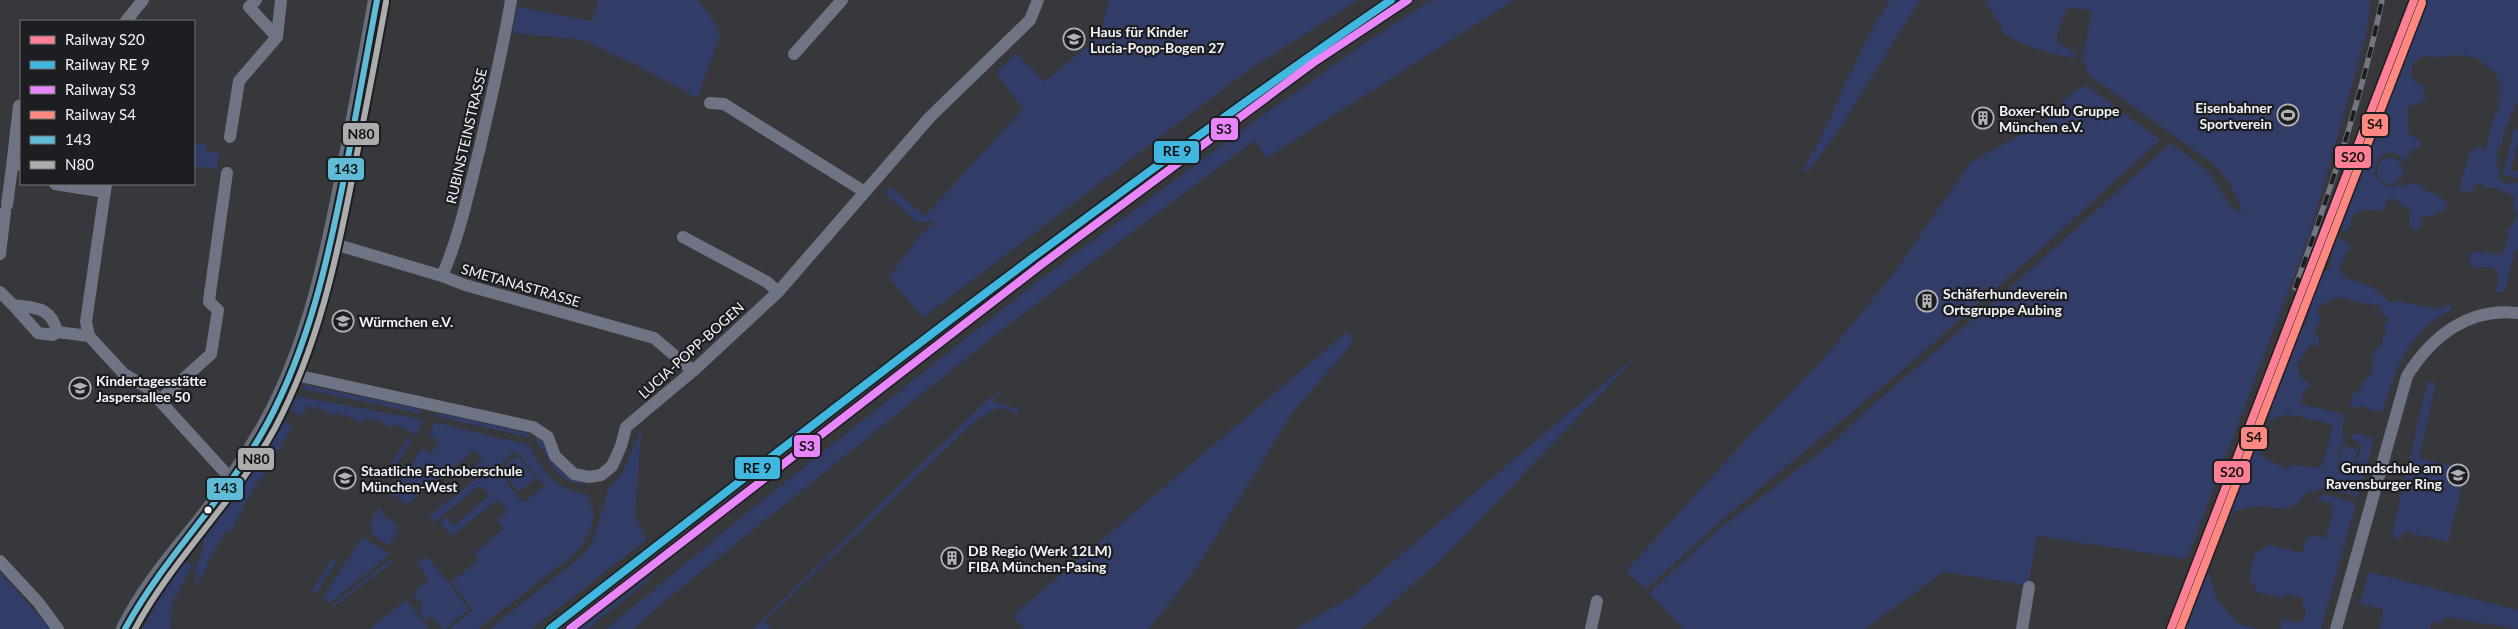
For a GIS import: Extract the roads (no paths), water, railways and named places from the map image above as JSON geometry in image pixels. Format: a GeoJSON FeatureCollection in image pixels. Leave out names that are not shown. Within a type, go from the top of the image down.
{"type":"FeatureCollection","features":[{"type":"Feature","properties":{"kind":"street"},"geometry":{"type":"LineString","coordinates":[[127,20],[143,0]]}},
{"type":"Feature","properties":{"kind":"street"},"geometry":{"type":"LineString","coordinates":[[256,0],[249,7],[276,37]]}},
{"type":"Feature","properties":{"kind":"street"},"geometry":{"type":"LineString","coordinates":[[230,137],[239,81],[276,37],[281,0]]}},
{"type":"Feature","properties":{"kind":"street"},"geometry":{"type":"LineString","coordinates":[[125,629],[151,582],[232,480],[267,422],[291,374],[314,310],[331,242],[376,0]]}},
{"type":"Feature","properties":{"kind":"street","name":"RUBINSTEINSTRASSE"},"geometry":{"type":"LineString","coordinates":[[442,276],[453,251],[466,204],[490,105],[511,0]]}},
{"type":"Feature","properties":{"kind":"street"},"geometry":{"type":"LineString","coordinates":[[794,54],[842,0]]}},
{"type":"Feature","properties":{"kind":"street","name":"LUCIA-POPP-BOGEN"},"geometry":{"type":"LineString","coordinates":[[291,374],[533,427],[548,437],[556,456],[574,474],[589,477],[600,475],[612,466],[621,446],[626,427],[694,371],[778,292],[930,117],[1030,20],[1038,0]]}},
{"type":"Feature","properties":{"kind":"street"},"geometry":{"type":"LineString","coordinates":[[710,103],[724,104],[865,192]]}},
{"type":"Feature","properties":{"kind":"street"},"geometry":{"type":"LineString","coordinates":[[0,254],[6,209],[16,171],[19,106]]}},
{"type":"Feature","properties":{"kind":"street"},"geometry":{"type":"LineString","coordinates":[[160,400],[211,354],[218,310],[209,302],[227,173]]}},
{"type":"Feature","properties":{"kind":"street"},"geometry":{"type":"LineString","coordinates":[[67,185],[105,188],[86,322],[89,336],[124,374],[148,388],[160,400],[232,480]]}},
{"type":"Feature","properties":{"kind":"street"},"geometry":{"type":"LineString","coordinates":[[684,237],[767,282],[778,292]]}},
{"type":"Feature","properties":{"kind":"street","name":"SMETANASTRASSE"},"geometry":{"type":"LineString","coordinates":[[331,242],[442,276],[465,285],[654,338],[694,371]]}},
{"type":"Feature","properties":{"kind":"street"},"geometry":{"type":"LineString","coordinates":[[0,292],[38,333],[53,335],[57,332],[89,336]]}},
{"type":"Feature","properties":{"kind":"street"},"geometry":{"type":"LineString","coordinates":[[13,304],[43,310],[54,321],[57,332]]}},
{"type":"Feature","properties":{"kind":"street"},"geometry":{"type":"LineString","coordinates":[[2336,629],[2407,376],[2431,344],[2451,328],[2488,313],[2518,313]]}},
{"type":"Feature","properties":{"kind":"street"},"geometry":{"type":"LineString","coordinates":[[0,561],[38,602],[58,629]]}},
{"type":"Feature","properties":{"kind":"street"},"geometry":{"type":"LineString","coordinates":[[2022,629],[2029,587]]}},
{"type":"Feature","properties":{"kind":"street"},"geometry":{"type":"LineString","coordinates":[[1592,629],[1597,601]]}},
{"type":"Feature","properties":{"kind":"railway"},"geometry":{"type":"LineString","coordinates":[[2295,288],[2344,146],[2365,73],[2382,0]]}},
{"type":"Feature","properties":{"kind":"rail line","name":"S3"},"geometry":{"type":"LineString","coordinates":[[570,629],[1042,264],[1313,63],[1408,0]]}},
{"type":"Feature","properties":{"kind":"rail line","name":"S20"},"geometry":{"type":"LineString","coordinates":[[2171,629],[2414,0]]}},
{"type":"Feature","properties":{"kind":"rail line","name":"S4"},"geometry":{"type":"LineString","coordinates":[[2180,629],[2422,3]]}},
{"type":"Feature","properties":{"kind":"place","name":"Haus für Kinder Lucia-Popp-Bogen 27"},"geometry":{"type":"Point","coordinates":[1074,39]}},
{"type":"Feature","properties":{"kind":"place","name":"Eisenbahner Sportverein"},"geometry":{"type":"Point","coordinates":[2288,115]}},
{"type":"Feature","properties":{"kind":"place","name":"Boxer-Klub Gruppe München e.V."},"geometry":{"type":"Point","coordinates":[1983,118]}},
{"type":"Feature","properties":{"kind":"place","name":"Schäferhundeverein Ortsgruppe Aubing"},"geometry":{"type":"Point","coordinates":[1927,301]}},
{"type":"Feature","properties":{"kind":"place","name":"Würmchen e.V."},"geometry":{"type":"Point","coordinates":[343,321]}},
{"type":"Feature","properties":{"kind":"place","name":"Kindertagesstätte Jaspersallee 50"},"geometry":{"type":"Point","coordinates":[80,388]}},
{"type":"Feature","properties":{"kind":"place","name":"Grundschule am Ravensburger Ring"},"geometry":{"type":"Point","coordinates":[2458,475]}},
{"type":"Feature","properties":{"kind":"place","name":"Staatliche Fachoberschule München-West"},"geometry":{"type":"Point","coordinates":[345,478]}},
{"type":"Feature","properties":{"kind":"place","name":"DB Regio (Werk 12LM) FIBA München-Pasing"},"geometry":{"type":"Point","coordinates":[952,558]}}]}
